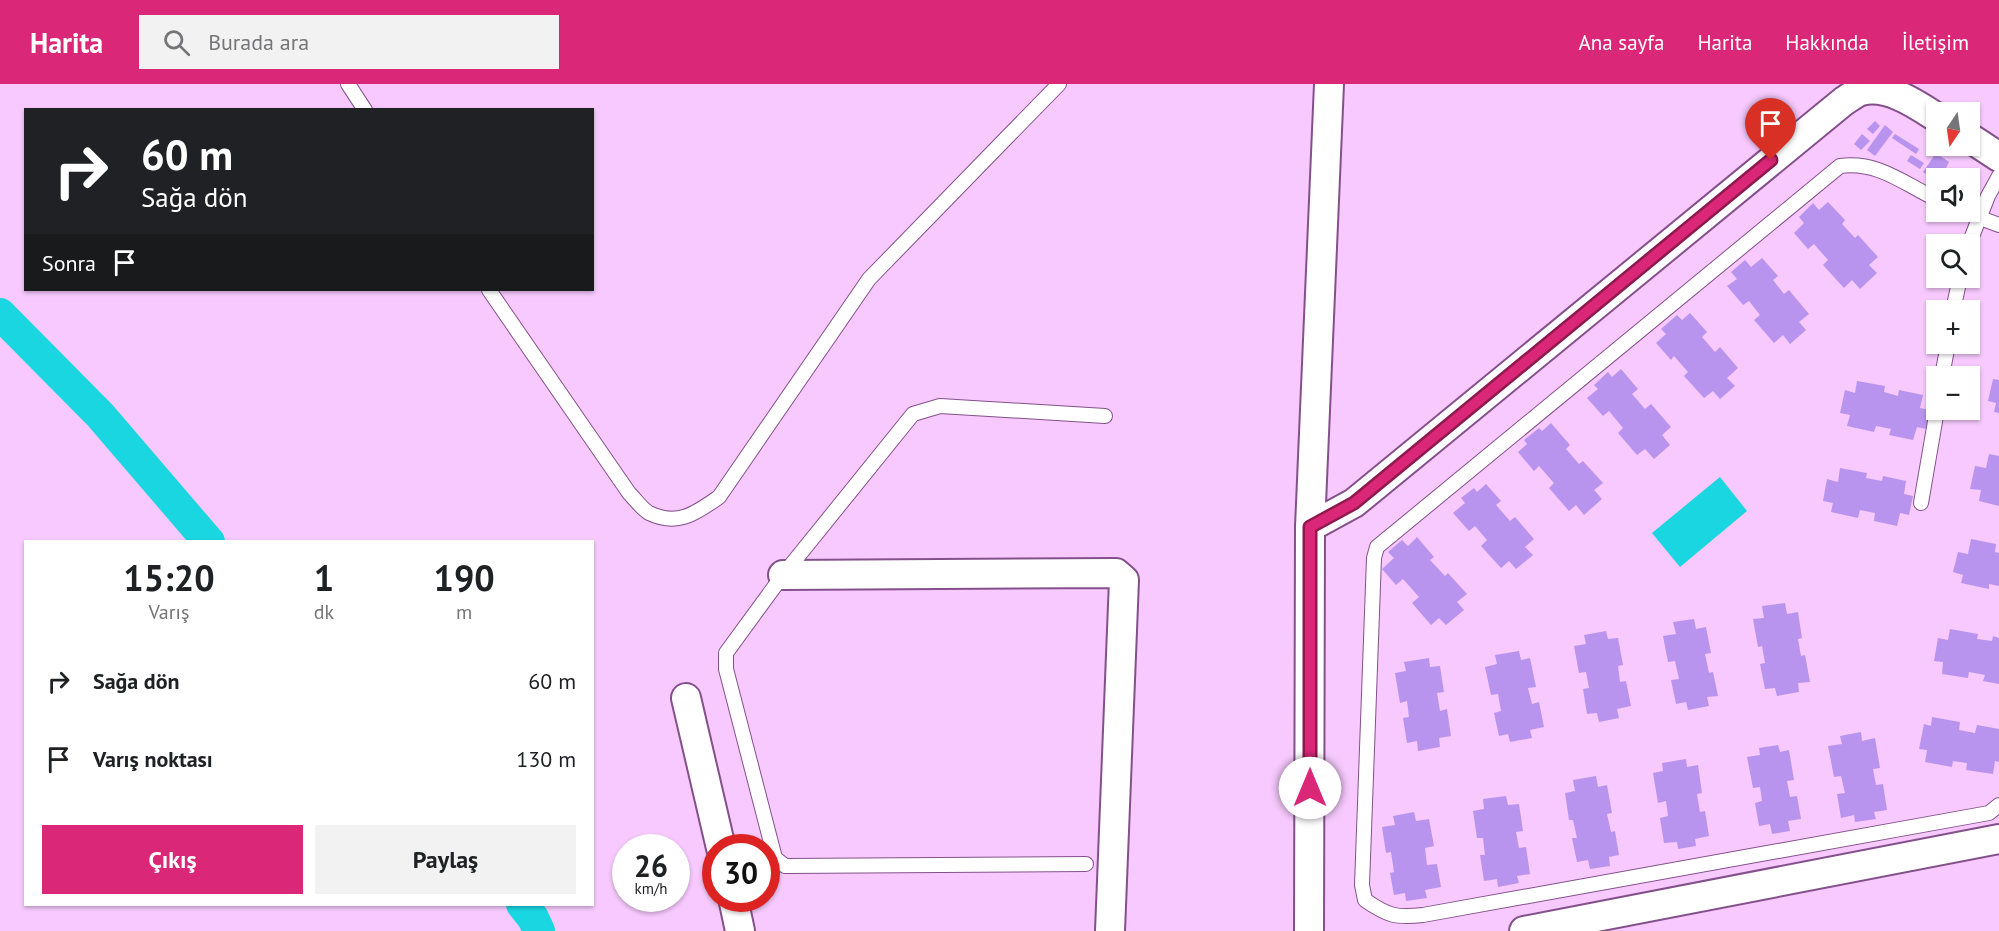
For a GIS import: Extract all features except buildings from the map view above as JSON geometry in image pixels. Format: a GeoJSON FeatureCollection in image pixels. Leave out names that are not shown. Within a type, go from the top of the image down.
{"type":"FeatureCollection","features":[{"type":"Feature","properties":{"kind":"street"},"geometry":{"type":"LineString","coordinates":[[1310,931],[1310,527],[1329,84]]}},
{"type":"Feature","properties":{"kind":"street"},"geometry":{"type":"LineString","coordinates":[[1310,527],[1354,503],[1844,101],[1862,91],[1884,90],[1913,102],[1926,110]]}},
{"type":"Feature","properties":{"kind":"street"},"geometry":{"type":"LineString","coordinates":[[1980,145],[1999,157]]}},
{"type":"Feature","properties":{"kind":"street"},"geometry":{"type":"LineString","coordinates":[[783,575],[1116,573],[1124,580],[1110,931]]}},
{"type":"Feature","properties":{"kind":"street"},"geometry":{"type":"LineString","coordinates":[[686,698],[718,834]]}},
{"type":"Feature","properties":{"kind":"street"},"geometry":{"type":"LineString","coordinates":[[1524,931],[1999,839]]}},
{"type":"Feature","properties":{"kind":"street"},"geometry":{"type":"LineString","coordinates":[[736,912],[740,931]]}},
{"type":"Feature","properties":{"kind":"lane"},"geometry":{"type":"LineString","coordinates":[[348,84],[364,108]]}},
{"type":"Feature","properties":{"kind":"lane"},"geometry":{"type":"LineString","coordinates":[[490,291],[629,493],[648,512],[674,520],[696,513],[719,497],[869,279],[1059,84]]}},
{"type":"Feature","properties":{"kind":"lane"},"geometry":{"type":"LineString","coordinates":[[1926,194],[1879,168],[1856,164],[1840,166],[1377,547],[1374,558],[1362,885],[1365,900],[1380,910],[1400,918],[1989,813],[1999,806]]}},
{"type":"Feature","properties":{"kind":"lane"},"geometry":{"type":"LineString","coordinates":[[1980,216],[1999,176]]}},
{"type":"Feature","properties":{"kind":"lane"},"geometry":{"type":"LineString","coordinates":[[1980,218],[1999,225]]}},
{"type":"Feature","properties":{"kind":"lane"},"geometry":{"type":"LineString","coordinates":[[1086,864],[785,866],[775,858],[726,669],[726,652],[783,575],[913,414],[940,406],[1105,417]]}},
{"type":"Feature","properties":{"kind":"lane"},"geometry":{"type":"LineString","coordinates":[[1921,503],[1935,420]]}},
{"type":"Feature","properties":{"kind":"shaded area"},"geometry":{"type":"Polygon","coordinates":[[[1720,477],[1747,511],[1680,567],[1652,533],[1720,477]]]}},
{"type":"Feature","properties":{"kind":"waterway"},"geometry":{"type":"LineString","coordinates":[[0,314],[100,415],[207,540]]}},
{"type":"Feature","properties":{"kind":"waterway"},"geometry":{"type":"LineString","coordinates":[[524,906],[539,931]]}},
{"type":"Feature","properties":{"kind":"route"},"geometry":{"type":"LineString","coordinates":[[1310,788],[1310,527],[1354,503],[1771,160]]}}]}
